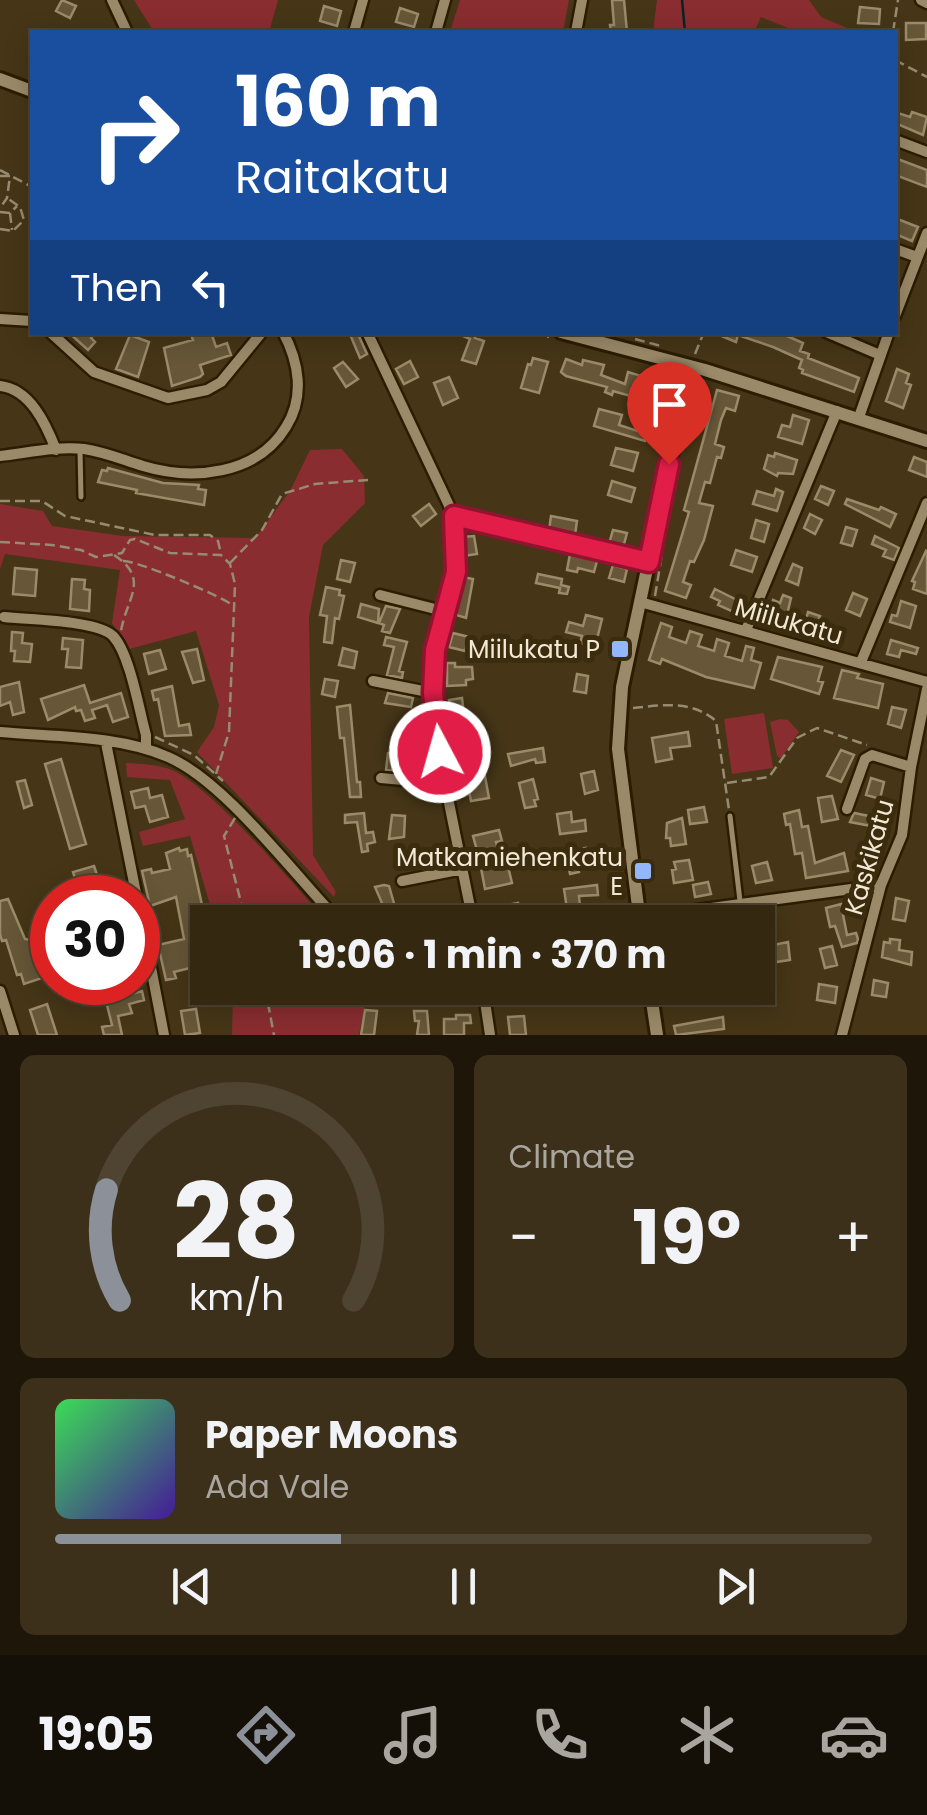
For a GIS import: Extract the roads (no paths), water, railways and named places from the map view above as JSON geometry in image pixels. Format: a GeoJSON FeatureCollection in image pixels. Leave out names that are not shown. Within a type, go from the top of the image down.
{"type":"FeatureCollection","features":[{"type":"Feature","properties":{"kind":"street"},"geometry":{"type":"LineString","coordinates":[[112,0],[126,30]]}},
{"type":"Feature","properties":{"kind":"street"},"geometry":{"type":"LineString","coordinates":[[355,30],[363,0]]}},
{"type":"Feature","properties":{"kind":"street"},"geometry":{"type":"LineString","coordinates":[[437,30],[445,0]]}},
{"type":"Feature","properties":{"kind":"street"},"geometry":{"type":"LineString","coordinates":[[576,30],[582,0]]}},
{"type":"Feature","properties":{"kind":"street"},"geometry":{"type":"LineString","coordinates":[[0,79],[30,89]]}},
{"type":"Feature","properties":{"kind":"street"},"geometry":{"type":"LineString","coordinates":[[898,141],[927,152]]}},
{"type":"Feature","properties":{"kind":"street"},"geometry":{"type":"LineString","coordinates":[[898,308],[927,233]]}},
{"type":"Feature","properties":{"kind":"street"},"geometry":{"type":"LineString","coordinates":[[898,250],[917,258]]}},
{"type":"Feature","properties":{"kind":"street"},"geometry":{"type":"LineString","coordinates":[[0,320],[30,321]]}},
{"type":"Feature","properties":{"kind":"street"},"geometry":{"type":"LineString","coordinates":[[53,335],[94,372],[168,398],[180,398],[222,382],[260,335]]}},
{"type":"Feature","properties":{"kind":"street"},"geometry":{"type":"LineString","coordinates":[[0,456],[79,448],[172,472],[224,471],[248,462],[267,452],[293,416],[298,390],[296,366],[284,335]]}},
{"type":"Feature","properties":{"kind":"street"},"geometry":{"type":"LineString","coordinates":[[367,335],[454,516],[456,572],[435,650],[433,693],[440,752]]}},
{"type":"Feature","properties":{"kind":"street"},"geometry":{"type":"LineString","coordinates":[[574,335],[691,363],[927,440]]}},
{"type":"Feature","properties":{"kind":"street"},"geometry":{"type":"LineString","coordinates":[[833,335],[880,355]]}},
{"type":"Feature","properties":{"kind":"street"},"geometry":{"type":"LineString","coordinates":[[859,417],[888,335]]}},
{"type":"Feature","properties":{"kind":"street"},"geometry":{"type":"LineString","coordinates":[[638,905],[618,726],[622,687],[647,603],[649,562],[691,363]]}},
{"type":"Feature","properties":{"kind":"street"},"geometry":{"type":"LineString","coordinates":[[0,386],[14,387],[29,402],[56,450]]}},
{"type":"Feature","properties":{"kind":"street"},"geometry":{"type":"LineString","coordinates":[[746,630],[837,411]]}},
{"type":"Feature","properties":{"kind":"street"},"geometry":{"type":"LineString","coordinates":[[861,662],[927,503]]}},
{"type":"Feature","properties":{"kind":"street"},"geometry":{"type":"LineString","coordinates":[[454,516],[649,562]]}},
{"type":"Feature","properties":{"kind":"street"},"geometry":{"type":"LineString","coordinates":[[380,595],[443,611]]}},
{"type":"Feature","properties":{"kind":"street","name":"Miilukatu"},"geometry":{"type":"LineString","coordinates":[[647,603],[861,662],[927,686]]}},
{"type":"Feature","properties":{"kind":"street"},"geometry":{"type":"LineString","coordinates":[[4,617],[90,626],[110,633],[121,647],[146,734],[146,749]]}},
{"type":"Feature","properties":{"kind":"street"},"geometry":{"type":"LineString","coordinates":[[373,681],[433,693]]}},
{"type":"Feature","properties":{"kind":"street","name":"Kaskikatu"},"geometry":{"type":"LineString","coordinates":[[842,1035],[881,886],[902,835],[927,686]]}},
{"type":"Feature","properties":{"kind":"street"},"geometry":{"type":"LineString","coordinates":[[0,732],[146,749],[175,760],[201,776],[324,905]]}},
{"type":"Feature","properties":{"kind":"street"},"geometry":{"type":"LineString","coordinates":[[106,743],[132,875]]}},
{"type":"Feature","properties":{"kind":"street"},"geometry":{"type":"LineString","coordinates":[[846,809],[857,776],[872,755],[911,767]]}},
{"type":"Feature","properties":{"kind":"street"},"geometry":{"type":"LineString","coordinates":[[381,778],[425,782],[443,776],[470,905]]}},
{"type":"Feature","properties":{"kind":"street"},"geometry":{"type":"LineString","coordinates":[[402,881],[463,869]]}},
{"type":"Feature","properties":{"kind":"street"},"geometry":{"type":"LineString","coordinates":[[735,905],[881,886]]}},
{"type":"Feature","properties":{"kind":"street"},"geometry":{"type":"LineString","coordinates":[[0,991],[14,1035]]}},
{"type":"Feature","properties":{"kind":"street"},"geometry":{"type":"LineString","coordinates":[[158,1005],[164,1035]]}},
{"type":"Feature","properties":{"kind":"street"},"geometry":{"type":"LineString","coordinates":[[486,1005],[490,1035]]}},
{"type":"Feature","properties":{"kind":"street"},"geometry":{"type":"LineString","coordinates":[[653,1005],[657,1035]]}},
{"type":"Feature","properties":{"kind":"lane"},"geometry":{"type":"LineString","coordinates":[[79,448],[81,497]]}},
{"type":"Feature","properties":{"kind":"lane"},"geometry":{"type":"LineString","coordinates":[[730,816],[741,904]]}},
{"type":"Feature","properties":{"kind":"waterway"},"geometry":{"type":"LineString","coordinates":[[682,0],[685,30]]}},
{"type":"Feature","properties":{"kind":"place","name":"Miilukatu P"},"geometry":{"type":"Point","coordinates":[620,649]}},
{"type":"Feature","properties":{"kind":"place","name":"Matkamiehenkatu E"},"geometry":{"type":"Point","coordinates":[643,871]}}]}
